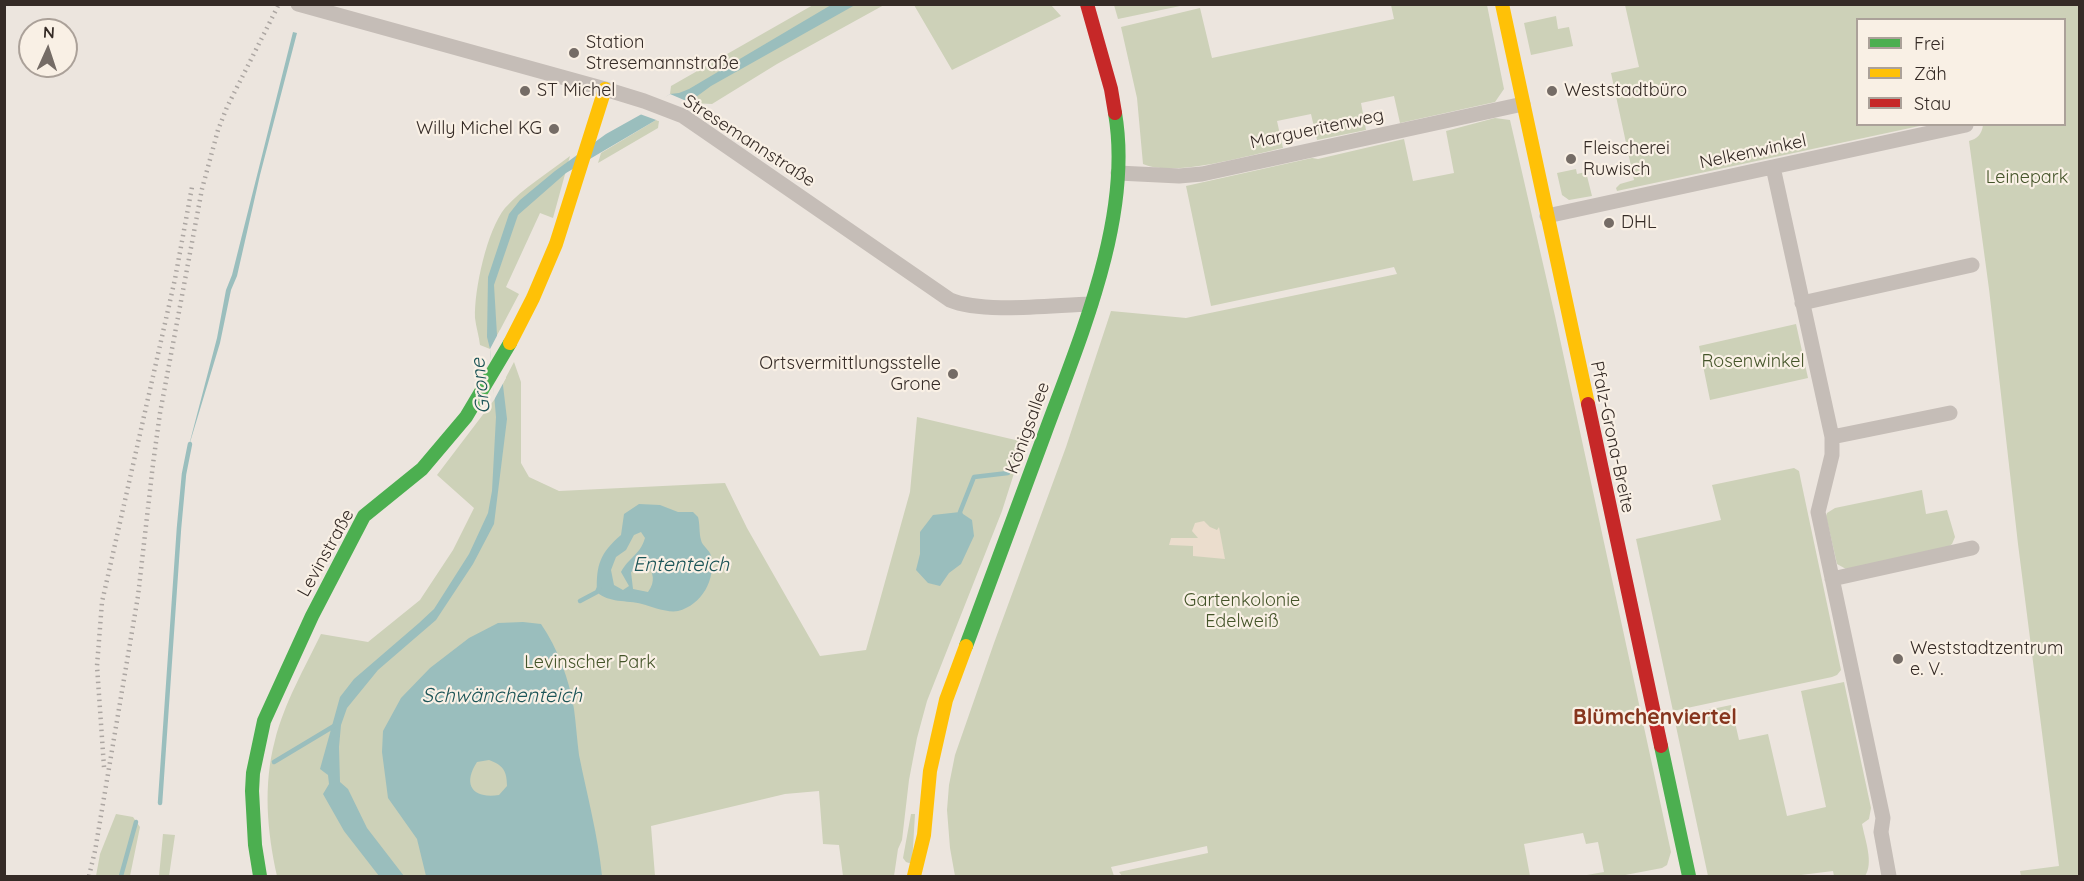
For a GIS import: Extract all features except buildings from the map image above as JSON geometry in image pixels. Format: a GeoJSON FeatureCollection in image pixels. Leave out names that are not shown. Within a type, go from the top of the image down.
{"type":"FeatureCollection","features":[{"type":"Feature","properties":{"kind":"street","name":"Stresemannstraße"},"geometry":{"type":"LineString","coordinates":[[298,4],[605,89],[683,116],[950,300],[966,305],[988,307],[1091,304]]}},
{"type":"Feature","properties":{"kind":"street","name":"Königsallee"},"geometry":{"type":"LineString","coordinates":[[1074,4],[1093,29]]}},
{"type":"Feature","properties":{"kind":"street","name":"Königsallee"},"geometry":{"type":"LineString","coordinates":[[914,876],[924,835],[930,771],[946,700],[1091,304],[1115,210],[1118,139],[1105,67],[1087,4]]}},
{"type":"Feature","properties":{"kind":"street","name":"Pfalz-Grona-Breite"},"geometry":{"type":"LineString","coordinates":[[1502,4],[1689,876]]}},
{"type":"Feature","properties":{"kind":"street","name":"Levinstraße"},"geometry":{"type":"LineString","coordinates":[[260,876],[252,806],[253,773],[264,721],[312,616],[364,516],[422,469],[466,417],[510,344],[556,244],[605,89]]}},
{"type":"Feature","properties":{"kind":"street","name":"Margueritenweg"},"geometry":{"type":"LineString","coordinates":[[1118,173],[1179,176],[1202,174],[1523,104]]}},
{"type":"Feature","properties":{"kind":"street","name":"Nelkenwinkel"},"geometry":{"type":"LineString","coordinates":[[1547,216],[1961,126]]}},
{"type":"Feature","properties":{"kind":"street"},"geometry":{"type":"LineString","coordinates":[[1773,167],[1832,437],[1832,455],[1818,512],[1883,818],[1881,832],[1889,876]]}},
{"type":"Feature","properties":{"kind":"street"},"geometry":{"type":"LineString","coordinates":[[1802,303],[1972,265]]}},
{"type":"Feature","properties":{"kind":"street"},"geometry":{"type":"LineString","coordinates":[[1832,437],[1950,413]]}},
{"type":"Feature","properties":{"kind":"street"},"geometry":{"type":"LineString","coordinates":[[1832,579],[1972,548]]}},
{"type":"Feature","properties":{"kind":"street","name":"Königsallee"},"geometry":{"type":"LineString","coordinates":[[924,835],[930,869]]}},
{"type":"Feature","properties":{"kind":"green space"},"geometry":{"type":"Polygon","coordinates":[[[1114,4],[1185,5],[1118,19],[1114,4]]]}},
{"type":"Feature","properties":{"kind":"green space"},"geometry":{"type":"Polygon","coordinates":[[[813,5],[884,5],[777,64],[712,104],[691,103],[670,94],[671,86],[813,5]]]}},
{"type":"Feature","properties":{"kind":"green space"},"geometry":{"type":"Polygon","coordinates":[[[914,5],[1051,5],[1061,16],[952,70],[914,5]]]}},
{"type":"Feature","properties":{"kind":"green space"},"geometry":{"type":"Polygon","coordinates":[[[1391,5],[1487,5],[1504,89],[1495,102],[1400,123],[1394,96],[1361,103],[1366,130],[1317,140],[1311,114],[1277,121],[1283,148],[1192,167],[1157,168],[1143,164],[1137,98],[1121,27],[1200,8],[1212,58],[1394,19],[1391,5]]]}},
{"type":"Feature","properties":{"kind":"green space","name":"Leinepark"},"geometry":{"type":"Polygon","coordinates":[[[1625,5],[2079,5],[2079,876],[2021,876],[2020,871],[2059,866],[1969,141],[1979,136],[1983,126],[2066,126],[2066,18],[1856,18],[1856,126],[1919,126],[1617,191],[1616,188],[1620,184],[1634,180],[1611,73],[1639,67],[1625,5]]]}},
{"type":"Feature","properties":{"kind":"green space"},"geometry":{"type":"Polygon","coordinates":[[[1556,16],[1558,29],[1569,27],[1573,46],[1531,55],[1524,23],[1556,16]]]}},
{"type":"Feature","properties":{"kind":"green space","name":"Gartenkolonie Edelweiß"},"geometry":{"type":"Polygon","coordinates":[[[1495,118],[1510,120],[1555,316],[1671,852],[1667,865],[1620,876],[1581,876],[1604,872],[1598,842],[1586,844],[1583,833],[1524,844],[1530,876],[1122,876],[1119,872],[1208,853],[1207,846],[1111,867],[1114,876],[955,876],[947,810],[955,755],[1066,447],[1111,311],[1186,318],[1397,274],[1394,267],[1211,306],[1186,186],[1404,139],[1413,181],[1454,173],[1446,131],[1495,118]]]}},
{"type":"Feature","properties":{"kind":"green space"},"geometry":{"type":"Polygon","coordinates":[[[656,120],[659,121],[658,128],[598,163],[601,153],[656,120]]]}},
{"type":"Feature","properties":{"kind":"green space"},"geometry":{"type":"Polygon","coordinates":[[[570,156],[553,218],[540,213],[506,287],[519,294],[490,349],[480,345],[475,318],[477,292],[487,245],[499,218],[505,208],[520,194],[570,156]]]}},
{"type":"Feature","properties":{"kind":"green space"},"geometry":{"type":"Polygon","coordinates":[[[1576,169],[1577,174],[1586,172],[1592,196],[1569,200],[1562,195],[1557,173],[1576,169]]]}},
{"type":"Feature","properties":{"kind":"green space","name":"Rosenwinkel"},"geometry":{"type":"Polygon","coordinates":[[[1796,324],[1808,378],[1710,400],[1699,346],[1796,324]]]}},
{"type":"Feature","properties":{"kind":"green space","name":"Levinscher Park"},"geometry":{"type":"Polygon","coordinates":[[[514,362],[521,382],[521,463],[529,477],[559,491],[725,483],[747,528],[820,656],[866,650],[910,492],[917,417],[1024,442],[1002,511],[927,701],[909,780],[902,840],[898,849],[894,876],[843,876],[839,845],[823,844],[819,791],[785,794],[651,826],[655,876],[277,876],[269,825],[269,774],[279,726],[295,686],[321,634],[368,642],[420,600],[453,550],[474,508],[437,475],[494,400],[514,362]]]}},
{"type":"Feature","properties":{"kind":"green space"},"geometry":{"type":"Polygon","coordinates":[[[1794,468],[1799,471],[1841,670],[1832,677],[1673,711],[1636,539],[1721,520],[1712,485],[1794,468]]]}},
{"type":"Feature","properties":{"kind":"green space"},"geometry":{"type":"Polygon","coordinates":[[[1922,490],[1926,514],[1947,510],[1955,537],[1952,544],[1948,547],[1846,569],[1837,564],[1827,513],[1835,508],[1922,490]]]}},
{"type":"Feature","properties":{"kind":"green space"},"geometry":{"type":"Polygon","coordinates":[[[1844,682],[1871,808],[1869,819],[1862,824],[1869,858],[1868,871],[1865,876],[1834,876],[1833,871],[1793,876],[1708,876],[1674,717],[1731,705],[1739,740],[1768,734],[1787,816],[1826,807],[1801,691],[1844,682]]]}},
{"type":"Feature","properties":{"kind":"green space"},"geometry":{"type":"Polygon","coordinates":[[[116,814],[133,817],[140,827],[130,876],[96,876],[100,854],[116,814]]]}},
{"type":"Feature","properties":{"kind":"green space"},"geometry":{"type":"Polygon","coordinates":[[[911,814],[915,814],[912,864],[903,858],[911,814]]]}},
{"type":"Feature","properties":{"kind":"green space"},"geometry":{"type":"Polygon","coordinates":[[[163,834],[175,835],[169,876],[159,876],[163,834]]]}},
{"type":"Feature","properties":{"kind":"shaded area"},"geometry":{"type":"Polygon","coordinates":[[[1204,521],[1217,530],[1219,527],[1225,559],[1193,556],[1193,546],[1169,545],[1171,538],[1198,538],[1192,531],[1195,523],[1204,521]]]}},
{"type":"Feature","properties":{"kind":"water"},"geometry":{"type":"Polygon","coordinates":[[[831,5],[855,5],[711,86],[691,103],[656,120],[566,173],[518,215],[494,285],[497,335],[507,419],[494,524],[473,564],[436,620],[378,670],[347,708],[341,725],[340,782],[348,789],[367,828],[404,876],[379,876],[344,831],[323,794],[329,784],[328,775],[320,769],[340,697],[354,679],[434,609],[469,554],[488,513],[492,491],[496,417],[487,337],[488,277],[509,214],[520,200],[555,171],[606,134],[640,115],[670,94],[689,89],[831,5]]]}},
{"type":"Feature","properties":{"kind":"water"},"geometry":{"type":"Polygon","coordinates":[[[293,32],[297,33],[260,175],[237,276],[231,290],[220,343],[188,449],[217,338],[226,290],[232,275],[293,32]]]}},
{"type":"Feature","properties":{"kind":"water","name":"Ententeich"},"geometry":{"type":"Polygon","coordinates":[[[639,504],[660,505],[678,512],[693,512],[698,517],[701,540],[710,554],[712,565],[709,582],[694,603],[678,611],[669,611],[612,600],[597,592],[597,574],[601,560],[608,548],[621,535],[624,514],[639,504]],[[641,532],[634,535],[626,550],[616,557],[611,570],[614,585],[623,590],[629,586],[621,572],[643,544],[645,538],[641,532]],[[647,562],[631,572],[633,589],[648,592],[653,577],[647,562]]]}},
{"type":"Feature","properties":{"kind":"water"},"geometry":{"type":"Polygon","coordinates":[[[960,512],[972,520],[974,536],[961,564],[949,573],[940,586],[928,583],[916,570],[920,554],[920,532],[933,515],[960,512]]]}},
{"type":"Feature","properties":{"kind":"water","name":"Schwänchenteich"},"geometry":{"type":"Polygon","coordinates":[[[498,623],[541,624],[562,665],[574,709],[579,755],[602,876],[426,876],[417,839],[388,798],[382,752],[383,731],[401,698],[430,668],[469,638],[498,623]],[[489,760],[477,762],[470,777],[473,789],[482,795],[499,795],[507,786],[503,769],[489,760]]]}},
{"type":"Feature","properties":{"kind":"pier"},"geometry":{"type":"Polygon","coordinates":[[[670,94],[691,103],[659,121],[637,113],[670,94]]]}},
{"type":"Feature","properties":{"kind":"pier"},"geometry":{"type":"Polygon","coordinates":[[[500,330],[506,378],[494,400],[490,349],[500,330]]]}},
{"type":"Feature","properties":{"kind":"waterway"},"geometry":{"type":"LineString","coordinates":[[160,803],[179,528],[184,474],[190,444]]}},
{"type":"Feature","properties":{"kind":"waterway"},"geometry":{"type":"LineString","coordinates":[[961,517],[960,512],[974,477],[1008,473]]}},
{"type":"Feature","properties":{"kind":"waterway"},"geometry":{"type":"LineString","coordinates":[[580,601],[597,592],[599,588]]}},
{"type":"Feature","properties":{"kind":"waterway"},"geometry":{"type":"LineString","coordinates":[[274,762],[334,726]]}},
{"type":"Feature","properties":{"kind":"waterway"},"geometry":{"type":"LineString","coordinates":[[121,876],[136,822]]}},
{"type":"Feature","properties":{"kind":"railway"},"geometry":{"type":"LineString","coordinates":[[89,876],[138,596],[160,413],[202,189],[218,130],[227,107],[279,4]]}},
{"type":"Feature","properties":{"kind":"railway"},"geometry":{"type":"LineString","coordinates":[[104,767],[97,666],[102,602],[175,279],[192,187]]}},
{"type":"Feature","properties":{"kind":"traffic: fast"},"geometry":{"type":"LineString","coordinates":[[966,646],[1073,357],[1100,276],[1117,193],[1119,152],[1115,113]]}},
{"type":"Feature","properties":{"kind":"traffic: fast"},"geometry":{"type":"LineString","coordinates":[[260,876],[255,845],[253,773],[264,721],[312,616],[364,516],[422,469],[466,417],[510,343]]}},
{"type":"Feature","properties":{"kind":"traffic: fast"},"geometry":{"type":"LineString","coordinates":[[1661,746],[1689,876]]}},
{"type":"Feature","properties":{"kind":"traffic: slow"},"geometry":{"type":"LineString","coordinates":[[1502,4],[1588,404]]}},
{"type":"Feature","properties":{"kind":"traffic: slow"},"geometry":{"type":"LineString","coordinates":[[510,343],[533,298],[556,244],[605,89]]}},
{"type":"Feature","properties":{"kind":"traffic: slow"},"geometry":{"type":"LineString","coordinates":[[914,876],[924,835],[930,771],[946,700],[966,646]]}},
{"type":"Feature","properties":{"kind":"traffic: jam"},"geometry":{"type":"LineString","coordinates":[[1087,4],[1111,89],[1115,113]]}},
{"type":"Feature","properties":{"kind":"traffic: jam"},"geometry":{"type":"LineString","coordinates":[[1588,404],[1661,746]]}},
{"type":"Feature","properties":{"kind":"place","name":"Station Stresemannstraße"},"geometry":{"type":"Point","coordinates":[574,53]}},
{"type":"Feature","properties":{"kind":"place","name":"ST Michel"},"geometry":{"type":"Point","coordinates":[525,91]}},
{"type":"Feature","properties":{"kind":"place","name":"Weststadtbüro"},"geometry":{"type":"Point","coordinates":[1552,91]}},
{"type":"Feature","properties":{"kind":"place","name":"Willy Michel KG"},"geometry":{"type":"Point","coordinates":[554,129]}},
{"type":"Feature","properties":{"kind":"place","name":"Fleischerei Ruwisch"},"geometry":{"type":"Point","coordinates":[1571,159]}},
{"type":"Feature","properties":{"kind":"place","name":"DHL"},"geometry":{"type":"Point","coordinates":[1609,223]}},
{"type":"Feature","properties":{"kind":"place","name":"Ortsvermittlungsstelle Grone"},"geometry":{"type":"Point","coordinates":[953,374]}},
{"type":"Feature","properties":{"kind":"place","name":"Weststadtzentrum e. V."},"geometry":{"type":"Point","coordinates":[1898,659]}},
{"type":"Feature","properties":{"kind":"district","name":"Blümchenviertel"},"geometry":{"type":"Point","coordinates":[1655,718]}},
{"type":"Feature","properties":{"kind":"water label","name":"Grone"},"geometry":{"type":"Point","coordinates":[481,386]}}]}
